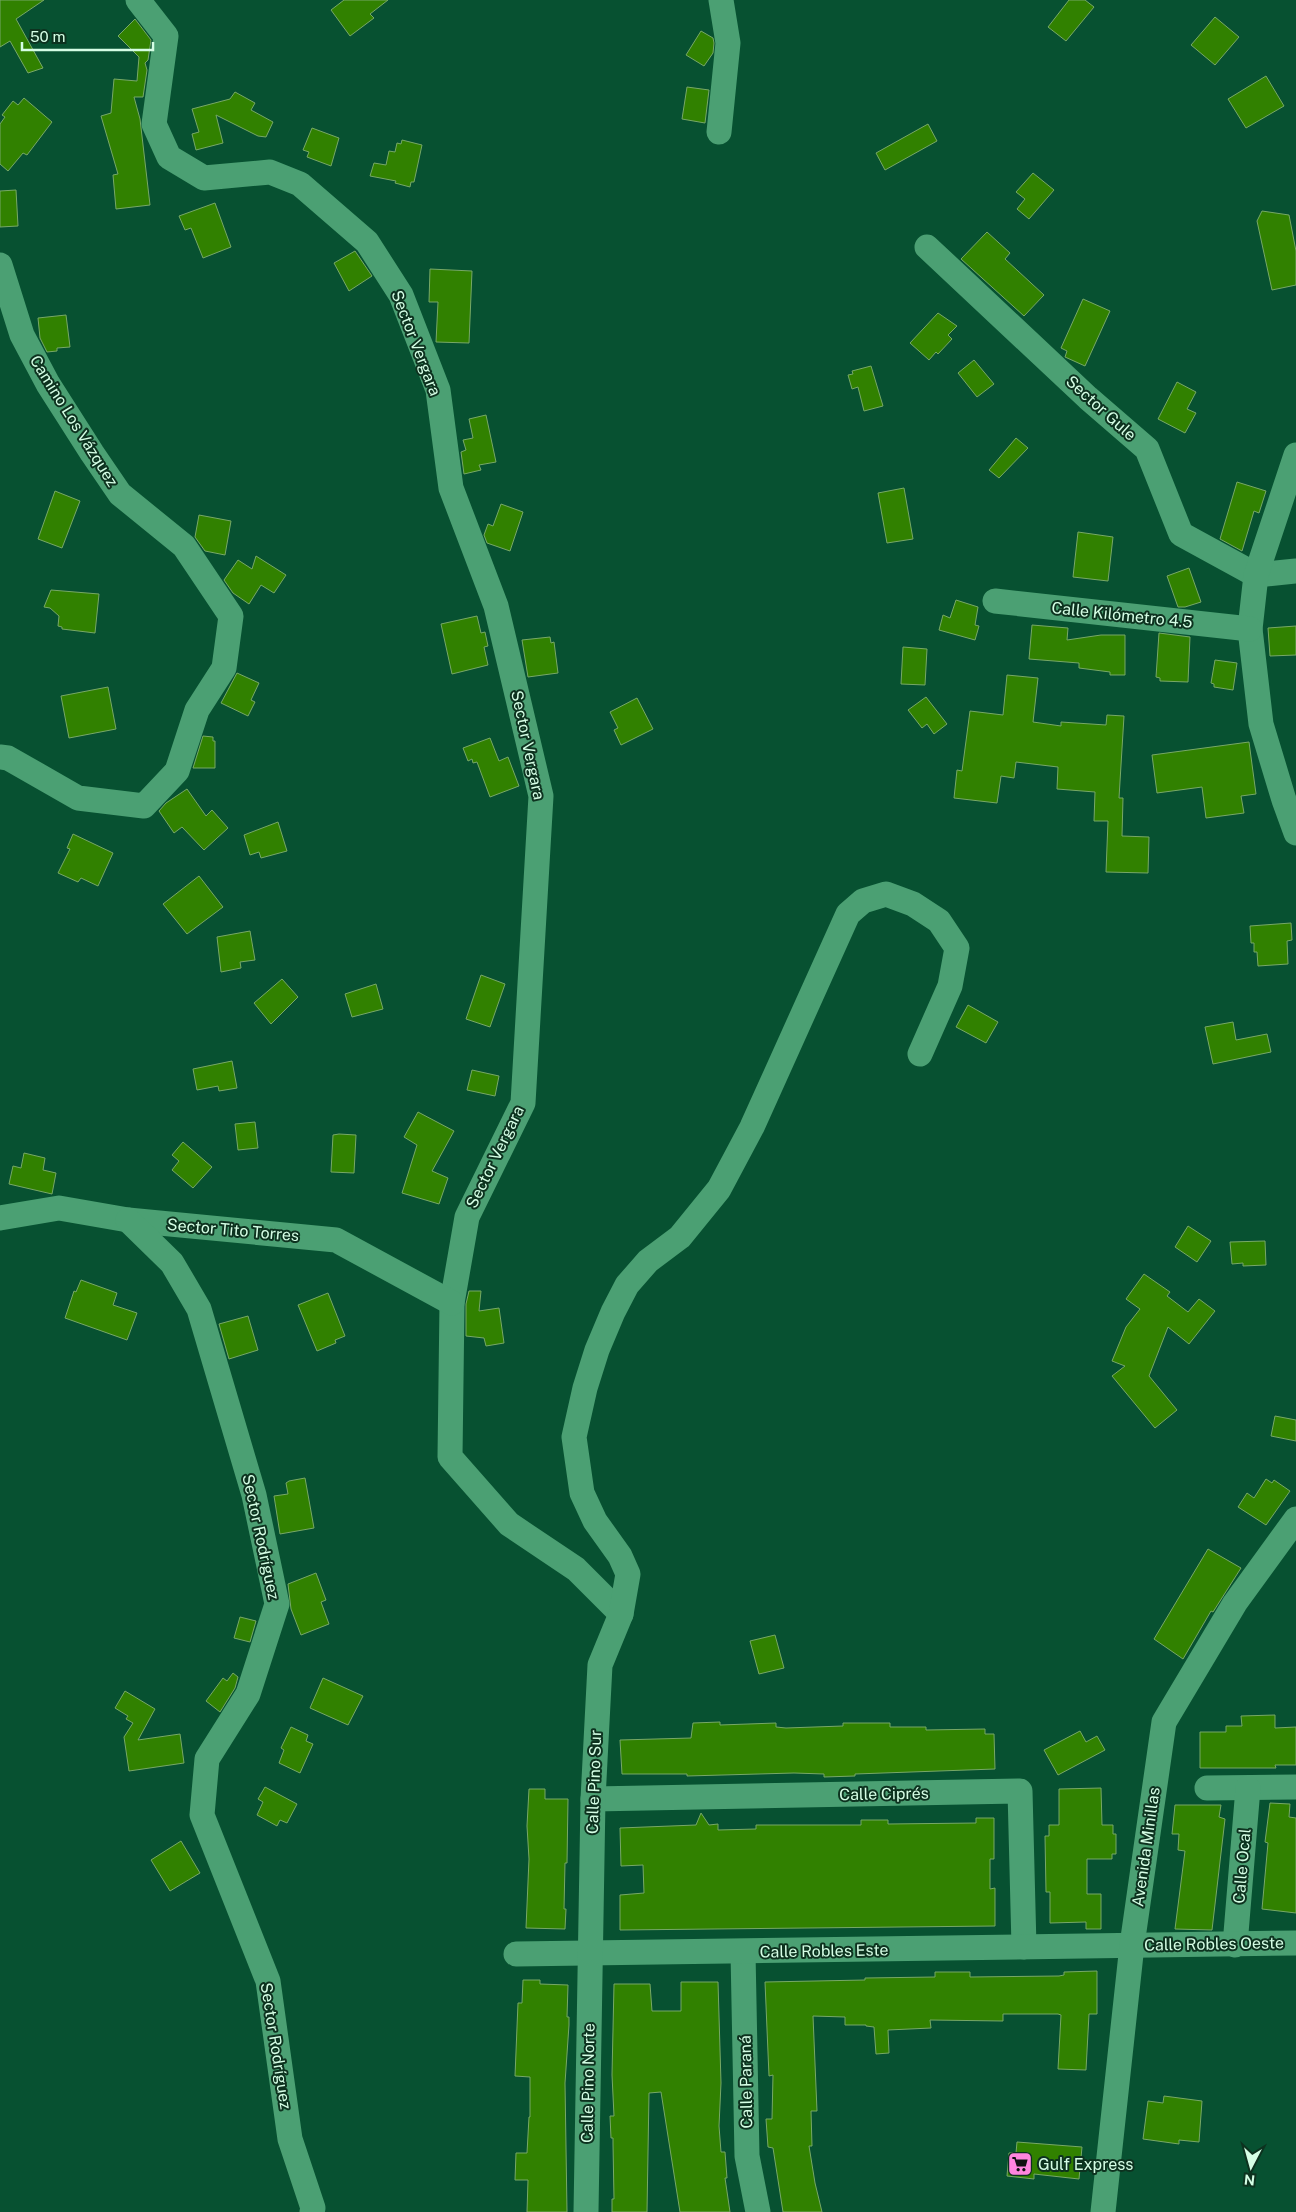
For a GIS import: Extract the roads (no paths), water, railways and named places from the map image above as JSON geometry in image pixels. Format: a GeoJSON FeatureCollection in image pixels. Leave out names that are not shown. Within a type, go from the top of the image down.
{"type":"FeatureCollection","features":[{"type":"Feature","properties":{"kind":"street"},"geometry":{"type":"LineString","coordinates":[[719,132],[728,43],[721,0]]}},
{"type":"Feature","properties":{"kind":"street","name":"Sector Vergara"},"geometry":{"type":"LineString","coordinates":[[142,2],[166,36],[154,124],[169,157],[204,178],[270,172],[300,184],[367,242],[401,295],[438,390],[451,488],[496,606],[541,796],[523,1102],[467,1217],[452,1303],[450,1457],[509,1524],[576,1569],[621,1614]]}},
{"type":"Feature","properties":{"kind":"street","name":"Sector Gule"},"geometry":{"type":"LineString","coordinates":[[927,247],[1088,398],[1147,449],[1181,534],[1256,574]]}},
{"type":"Feature","properties":{"kind":"street","name":"Camino Los Vázquez"},"geometry":{"type":"LineString","coordinates":[[0,265],[22,335],[48,384],[92,453],[120,494],[184,546],[231,616],[224,668],[197,710],[177,771],[144,806],[78,798],[8,758],[0,757]]}},
{"type":"Feature","properties":{"kind":"street"},"geometry":{"type":"LineString","coordinates":[[1296,455],[1256,574],[1250,629],[1261,724],[1290,797],[1296,832]]}},
{"type":"Feature","properties":{"kind":"street"},"geometry":{"type":"LineString","coordinates":[[1256,574],[1296,570]]}},
{"type":"Feature","properties":{"kind":"street","name":"Calle Kilómetro 4.5"},"geometry":{"type":"LineString","coordinates":[[995,601],[1250,629]]}},
{"type":"Feature","properties":{"kind":"street","name":"Calle Pino Sur"},"geometry":{"type":"LineString","coordinates":[[590,1953],[592,1799],[600,1665],[621,1614],[628,1574],[620,1556],[595,1521],[582,1493],[574,1437],[598,1350],[613,1312],[627,1285],[648,1261],[680,1237],[719,1189],[752,1128],[848,914],[863,901],[886,894],[913,904],[939,921],[957,948],[950,986],[920,1054]]}},
{"type":"Feature","properties":{"kind":"street","name":"Sector Tito Torres"},"geometry":{"type":"LineString","coordinates":[[0,1218],[59,1208],[128,1220],[336,1240],[452,1303]]}},
{"type":"Feature","properties":{"kind":"street","name":"Sector Rodríguez"},"geometry":{"type":"LineString","coordinates":[[128,1220],[172,1262],[199,1309],[254,1495],[277,1604],[248,1694],[207,1759],[202,1815],[268,1981],[290,2139],[313,2208],[312,2212]]}},
{"type":"Feature","properties":{"kind":"street","name":"Avenida Minillas"},"geometry":{"type":"LineString","coordinates":[[1104,2212],[1132,1945],[1164,1722],[1235,1603],[1296,1519]]}},
{"type":"Feature","properties":{"kind":"street"},"geometry":{"type":"LineString","coordinates":[[1207,1788],[1296,1787]]}},
{"type":"Feature","properties":{"kind":"street","name":"Calle Ocal"},"geometry":{"type":"LineString","coordinates":[[1235,1944],[1248,1788]]}},
{"type":"Feature","properties":{"kind":"street","name":"Calle Ciprés"},"geometry":{"type":"LineString","coordinates":[[592,1799],[1020,1792],[1024,1947]]}},
{"type":"Feature","properties":{"kind":"street","name":"Calle Robles Oeste"},"geometry":{"type":"LineString","coordinates":[[1132,1945],[1296,1944]]}},
{"type":"Feature","properties":{"kind":"street","name":"Calle Robles Este"},"geometry":{"type":"LineString","coordinates":[[516,1954],[1132,1945]]}},
{"type":"Feature","properties":{"kind":"street","name":"Calle Paraná"},"geometry":{"type":"LineString","coordinates":[[743,1952],[747,2156],[758,2212]]}},
{"type":"Feature","properties":{"kind":"street","name":"Calle Pino Norte"},"geometry":{"type":"LineString","coordinates":[[586,2212],[590,1953]]}},
{"type":"Feature","properties":{"kind":"place","name":"Gulf Express"},"geometry":{"type":"Point","coordinates":[1020,2164]}}]}
